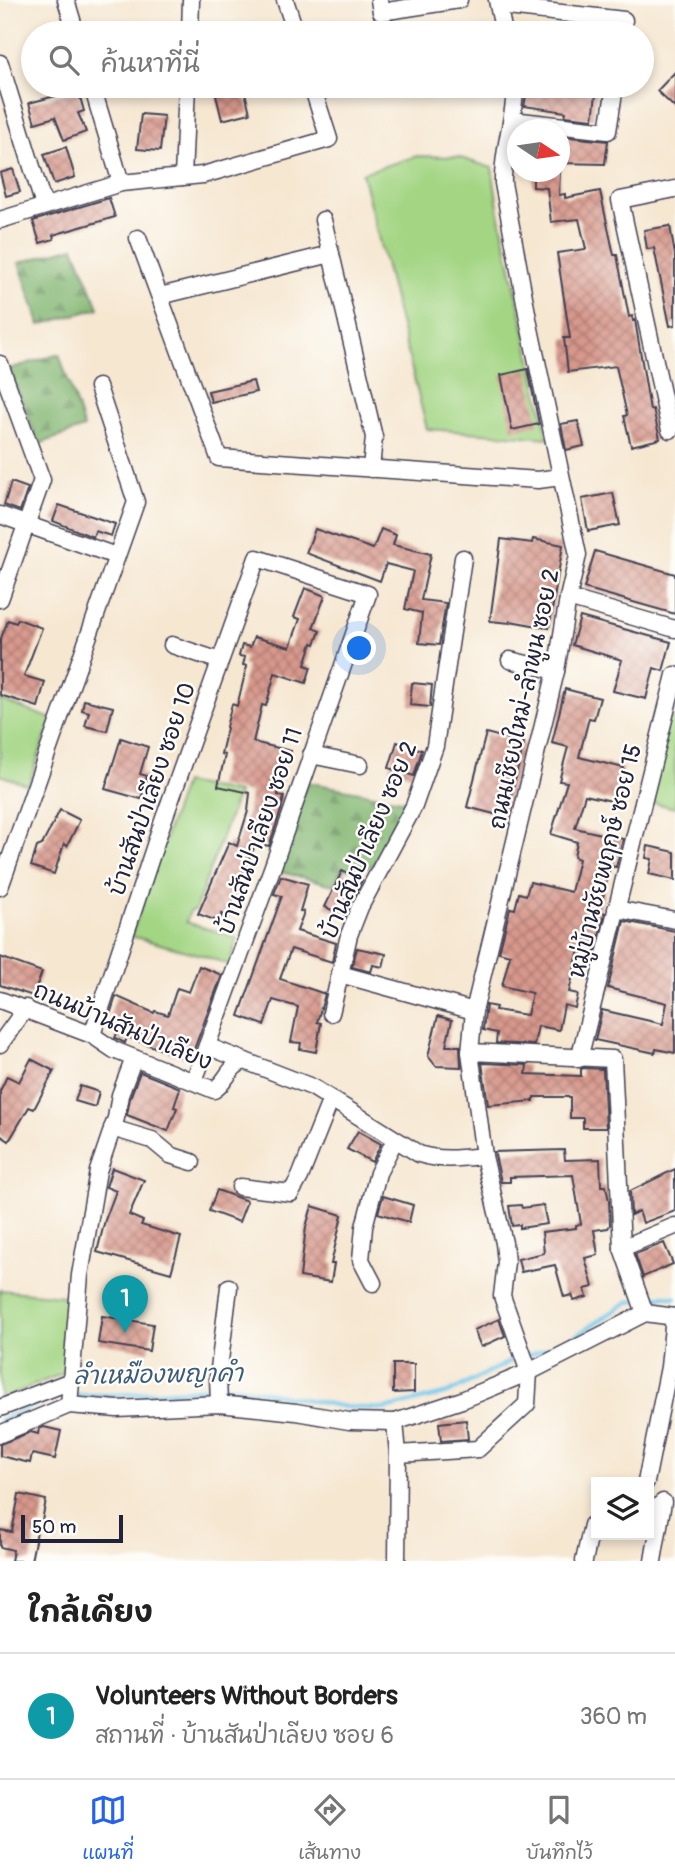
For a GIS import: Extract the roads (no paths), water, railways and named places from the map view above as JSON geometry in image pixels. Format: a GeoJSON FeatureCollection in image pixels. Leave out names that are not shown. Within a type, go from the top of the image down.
{"type":"FeatureCollection","features":[{"type":"Feature","properties":{"kind":"street"},"geometry":{"type":"LineString","coordinates":[[66,0],[72,21]]}},
{"type":"Feature","properties":{"kind":"street"},"geometry":{"type":"LineString","coordinates":[[190,21],[191,0]]}},
{"type":"Feature","properties":{"kind":"street"},"geometry":{"type":"LineString","coordinates":[[285,0],[292,21]]}},
{"type":"Feature","properties":{"kind":"street"},"geometry":{"type":"LineString","coordinates":[[379,0],[381,12],[459,0]]}},
{"type":"Feature","properties":{"kind":"street"},"geometry":{"type":"LineString","coordinates":[[502,21],[498,3],[592,21]]}},
{"type":"Feature","properties":{"kind":"street"},"geometry":{"type":"LineString","coordinates":[[0,62],[44,205]]}},
{"type":"Feature","properties":{"kind":"street"},"geometry":{"type":"LineString","coordinates":[[96,98],[121,183]]}},
{"type":"Feature","properties":{"kind":"street"},"geometry":{"type":"LineString","coordinates":[[183,177],[186,98]]}},
{"type":"Feature","properties":{"kind":"street"},"geometry":{"type":"LineString","coordinates":[[0,220],[121,183],[202,175],[329,139],[316,98]]}},
{"type":"Feature","properties":{"kind":"street","name":"ถนนเชียงใหม่-ลำพูน ซอย 2"},"geometry":{"type":"LineString","coordinates":[[512,119],[514,98]]}},
{"type":"Feature","properties":{"kind":"street"},"geometry":{"type":"LineString","coordinates":[[570,127],[608,131],[613,98]]}},
{"type":"Feature","properties":{"kind":"street","name":"ถนนเชียงใหม่-ลำพูน ซอย 2"},"geometry":{"type":"LineString","coordinates":[[507,142],[503,183],[578,555],[556,671],[474,1011],[470,1052],[484,1156],[504,1243],[506,1262],[502,1296],[527,1368]]}},
{"type":"Feature","properties":{"kind":"street"},"geometry":{"type":"LineString","coordinates":[[670,430],[620,200],[675,189]]}},
{"type":"Feature","properties":{"kind":"street"},"geometry":{"type":"LineString","coordinates":[[323,220],[374,437],[372,469]]}},
{"type":"Feature","properties":{"kind":"street"},"geometry":{"type":"LineString","coordinates":[[138,238],[219,458],[538,481],[561,477]]}},
{"type":"Feature","properties":{"kind":"street"},"geometry":{"type":"LineString","coordinates":[[160,296],[331,254]]}},
{"type":"Feature","properties":{"kind":"street"},"geometry":{"type":"LineString","coordinates":[[0,364],[42,480],[0,599]]}},
{"type":"Feature","properties":{"kind":"street"},"geometry":{"type":"LineString","coordinates":[[0,887],[136,502],[98,387]]}},
{"type":"Feature","properties":{"kind":"street"},"geometry":{"type":"LineString","coordinates":[[0,515],[116,556]]}},
{"type":"Feature","properties":{"kind":"street","name":"บ้านสันป่าเลียง ซอย 10"},"geometry":{"type":"LineString","coordinates":[[92,1035],[162,824],[257,558],[368,594]]}},
{"type":"Feature","properties":{"kind":"street","name":"บ้านสันป่าเลียง ซอย 2"},"geometry":{"type":"LineString","coordinates":[[331,1013],[349,935],[360,907],[414,806],[435,746],[463,558]]}},
{"type":"Feature","properties":{"kind":"street","name":"บ้านสันป่าเลียง ซอย 11"},"geometry":{"type":"LineString","coordinates":[[194,1082],[368,594]]}},
{"type":"Feature","properties":{"kind":"street"},"geometry":{"type":"LineString","coordinates":[[568,598],[675,629]]}},
{"type":"Feature","properties":{"kind":"street"},"geometry":{"type":"LineString","coordinates":[[173,645],[220,661]]}},
{"type":"Feature","properties":{"kind":"street"},"geometry":{"type":"LineString","coordinates":[[510,660],[556,671]]}},
{"type":"Feature","properties":{"kind":"street","name":"หมู่บ้านชัยพฤกษ์ ซอย 15"},"geometry":{"type":"LineString","coordinates":[[579,1059],[675,675]]}},
{"type":"Feature","properties":{"kind":"street"},"geometry":{"type":"LineString","coordinates":[[311,755],[360,765]]}},
{"type":"Feature","properties":{"kind":"street"},"geometry":{"type":"LineString","coordinates":[[616,909],[675,920]]}},
{"type":"Feature","properties":{"kind":"street","name":"บ้านสันป่าเลียง ซอย 2"},"geometry":{"type":"LineString","coordinates":[[340,974],[474,1011]]}},
{"type":"Feature","properties":{"kind":"street","name":"ถนนบ้านสันป่าเลียง"},"geometry":{"type":"LineString","coordinates":[[0,1000],[92,1035],[114,1050],[214,1090],[234,1065],[245,1061],[312,1087],[419,1154],[430,1158],[453,1159],[484,1156]]}},
{"type":"Feature","properties":{"kind":"street"},"geometry":{"type":"LineString","coordinates":[[0,1044],[26,1008]]}},
{"type":"Feature","properties":{"kind":"street"},"geometry":{"type":"LineString","coordinates":[[207,1046],[245,1061]]}},
{"type":"Feature","properties":{"kind":"street"},"geometry":{"type":"LineString","coordinates":[[470,1052],[613,1059],[622,1248],[640,1300],[675,1317],[668,1412],[648,1477]]}},
{"type":"Feature","properties":{"kind":"street"},"geometry":{"type":"LineString","coordinates":[[70,1394],[80,1275],[98,1171],[113,1128],[120,1095],[134,1058]]}},
{"type":"Feature","properties":{"kind":"street"},"geometry":{"type":"LineString","coordinates":[[240,1187],[291,1194],[331,1099]]}},
{"type":"Feature","properties":{"kind":"street"},"geometry":{"type":"LineString","coordinates":[[113,1128],[152,1140],[170,1155],[192,1162]]}},
{"type":"Feature","properties":{"kind":"street"},"geometry":{"type":"LineString","coordinates":[[373,1283],[361,1260],[364,1227],[378,1173],[395,1140]]}},
{"type":"Feature","properties":{"kind":"street"},"geometry":{"type":"LineString","coordinates":[[622,1248],[675,1226]]}},
{"type":"Feature","properties":{"kind":"street"},"geometry":{"type":"LineString","coordinates":[[218,1391],[229,1287]]}},
{"type":"Feature","properties":{"kind":"street"},"geometry":{"type":"LineString","coordinates":[[0,1408],[70,1394],[117,1409],[218,1391],[296,1412],[349,1421],[395,1422],[462,1400],[527,1368],[640,1300]]}},
{"type":"Feature","properties":{"kind":"street"},"geometry":{"type":"LineString","coordinates":[[398,1454],[478,1449],[527,1404],[527,1368]]}},
{"type":"Feature","properties":{"kind":"street"},"geometry":{"type":"LineString","coordinates":[[0,1434],[70,1394]]}},
{"type":"Feature","properties":{"kind":"street"},"geometry":{"type":"LineString","coordinates":[[395,1422],[398,1454],[397,1561]]}},
{"type":"Feature","properties":{"kind":"street"},"geometry":{"type":"LineString","coordinates":[[653,1561],[663,1502],[654,1510]]}},
{"type":"Feature","properties":{"kind":"street"},"geometry":{"type":"LineString","coordinates":[[584,1561],[591,1530]]}},
{"type":"Feature","properties":{"kind":"waterway","name":"ลำเหมืองพญาคำ"},"geometry":{"type":"LineString","coordinates":[[645,1300],[665,1296],[675,1298]]}},
{"type":"Feature","properties":{"kind":"waterway","name":"ลำเหมืองพญาคำ"},"geometry":{"type":"LineString","coordinates":[[223,1387],[234,1386],[345,1407],[385,1409],[448,1393],[509,1362],[566,1342],[628,1302],[636,1301]]}},
{"type":"Feature","properties":{"kind":"waterway","name":"ลำเหมืองพญาคำ"},"geometry":{"type":"LineString","coordinates":[[0,1420],[58,1395],[116,1395],[215,1388]]}},
{"type":"Feature","properties":{"kind":"place","name":"Volunteers Without Borders"},"geometry":{"type":"Point","coordinates":[125,1333]}}]}
